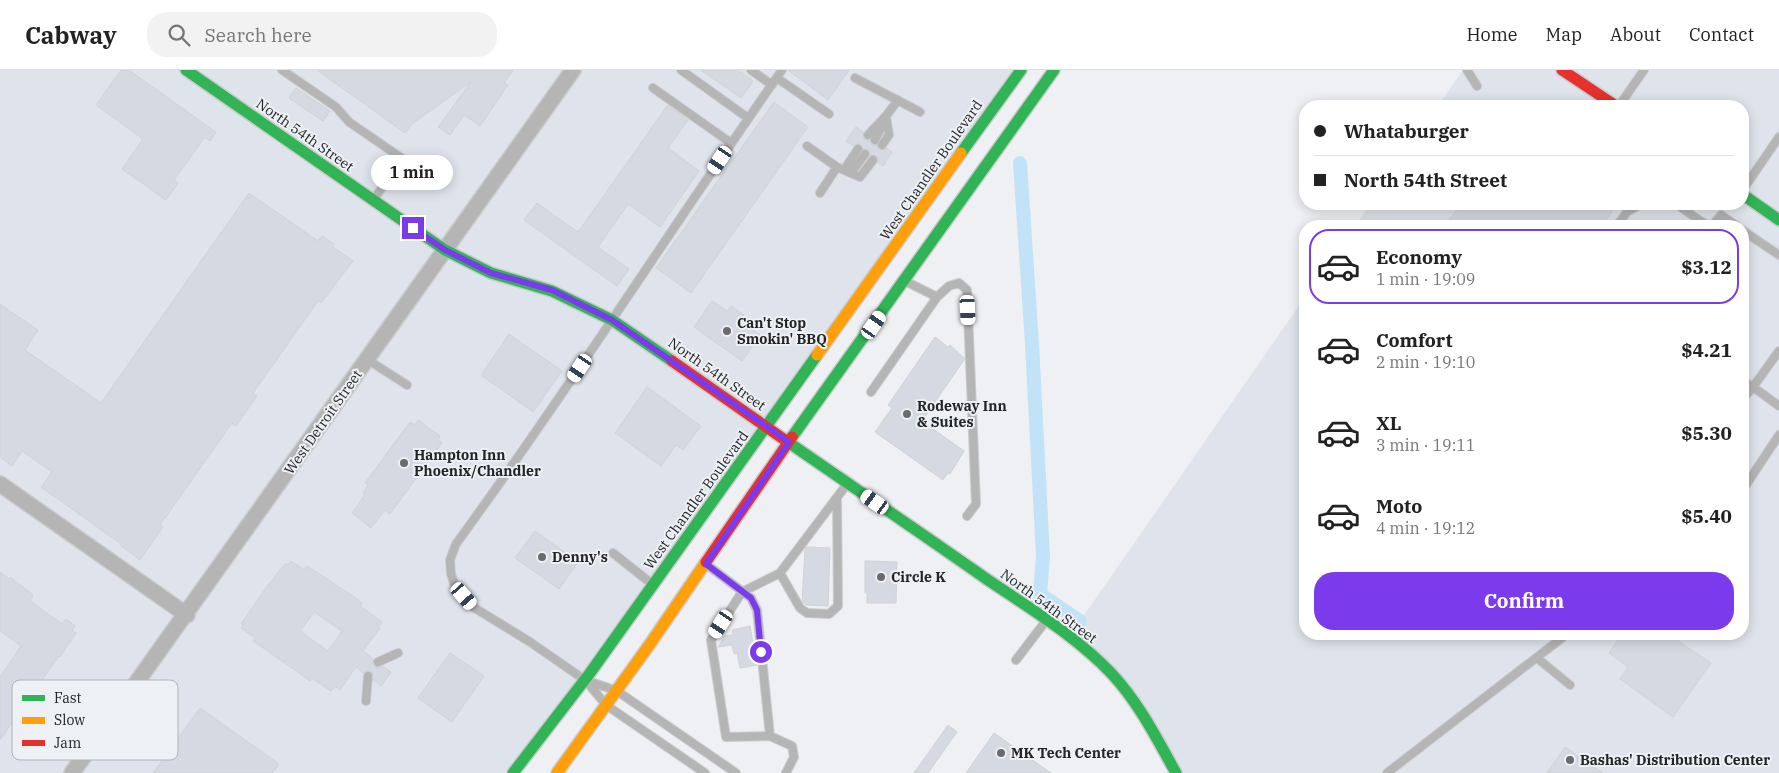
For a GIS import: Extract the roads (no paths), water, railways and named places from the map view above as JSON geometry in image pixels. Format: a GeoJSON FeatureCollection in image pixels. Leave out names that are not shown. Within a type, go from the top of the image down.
{"type":"FeatureCollection","features":[{"type":"Feature","properties":{"kind":"main road","name":"North 54th Street"},"geometry":{"type":"LineString","coordinates":[[186,70],[445,250],[491,273],[552,290],[612,320],[1069,636],[1112,674],[1142,713],[1176,773]]}},
{"type":"Feature","properties":{"kind":"main road","name":"West Chandler Boulevard"},"geometry":{"type":"LineString","coordinates":[[513,773],[585,680],[654,585],[1021,70]]}},
{"type":"Feature","properties":{"kind":"main road"},"geometry":{"type":"LineString","coordinates":[[558,773],[706,564],[789,442],[1054,70]]}},
{"type":"Feature","properties":{"kind":"main road"},"geometry":{"type":"LineString","coordinates":[[1562,70],[1609,100]]}},
{"type":"Feature","properties":{"kind":"main road"},"geometry":{"type":"LineString","coordinates":[[972,139],[972,161]]}},
{"type":"Feature","properties":{"kind":"main road"},"geometry":{"type":"LineString","coordinates":[[1749,198],[1779,220]]}},
{"type":"Feature","properties":{"kind":"main road"},"geometry":{"type":"LineString","coordinates":[[945,224],[948,201]]}},
{"type":"Feature","properties":{"kind":"street","name":"West Detroit Street"},"geometry":{"type":"LineString","coordinates":[[140,680],[573,70]]}},
{"type":"Feature","properties":{"kind":"street"},"geometry":{"type":"LineString","coordinates":[[0,484],[187,615]]}},
{"type":"Feature","properties":{"kind":"street","name":"West Detroit Street"},"geometry":{"type":"LineString","coordinates":[[72,773],[81,760]]}},
{"type":"Feature","properties":{"kind":"lane"},"geometry":{"type":"LineString","coordinates":[[282,70],[336,107],[349,122],[402,159],[373,200]]}},
{"type":"Feature","properties":{"kind":"lane"},"geometry":{"type":"LineString","coordinates":[[681,70],[748,118]]}},
{"type":"Feature","properties":{"kind":"lane"},"geometry":{"type":"LineString","coordinates":[[751,70],[774,81],[829,114]]}},
{"type":"Feature","properties":{"kind":"lane"},"geometry":{"type":"LineString","coordinates":[[705,773],[606,705],[585,680],[530,642],[473,607],[455,586],[451,574],[450,560],[456,544],[518,459],[782,70]]}},
{"type":"Feature","properties":{"kind":"lane"},"geometry":{"type":"LineString","coordinates":[[1467,70],[1477,86]]}},
{"type":"Feature","properties":{"kind":"lane"},"geometry":{"type":"LineString","coordinates":[[1622,100],[1644,70]]}},
{"type":"Feature","properties":{"kind":"lane"},"geometry":{"type":"LineString","coordinates":[[855,78],[920,112]]}},
{"type":"Feature","properties":{"kind":"lane"},"geometry":{"type":"LineString","coordinates":[[652,88],[731,144]]}},
{"type":"Feature","properties":{"kind":"lane"},"geometry":{"type":"LineString","coordinates":[[871,138],[898,100]]}},
{"type":"Feature","properties":{"kind":"lane"},"geometry":{"type":"LineString","coordinates":[[882,146],[889,135],[886,116]]}},
{"type":"Feature","properties":{"kind":"lane"},"geometry":{"type":"LineString","coordinates":[[1749,182],[1779,137]]}},
{"type":"Feature","properties":{"kind":"lane"},"geometry":{"type":"LineString","coordinates":[[807,146],[844,170],[860,177],[873,160]]}},
{"type":"Feature","properties":{"kind":"lane"},"geometry":{"type":"LineString","coordinates":[[820,192],[861,152]]}},
{"type":"Feature","properties":{"kind":"lane"},"geometry":{"type":"LineString","coordinates":[[1621,220],[1630,210]]}},
{"type":"Feature","properties":{"kind":"lane"},"geometry":{"type":"LineString","coordinates":[[1685,210],[1699,220]]}},
{"type":"Feature","properties":{"kind":"lane"},"geometry":{"type":"LineString","coordinates":[[1717,220],[1721,215],[1728,220]]}},
{"type":"Feature","properties":{"kind":"lane"},"geometry":{"type":"LineString","coordinates":[[1749,235],[1779,255]]}},
{"type":"Feature","properties":{"kind":"lane"},"geometry":{"type":"LineString","coordinates":[[905,281],[937,297]]}},
{"type":"Feature","properties":{"kind":"lane"},"geometry":{"type":"LineString","coordinates":[[871,392],[937,297],[949,286],[959,284],[966,290],[976,504],[967,516]]}},
{"type":"Feature","properties":{"kind":"lane"},"geometry":{"type":"LineString","coordinates":[[1749,392],[1779,351]]}},
{"type":"Feature","properties":{"kind":"lane"},"geometry":{"type":"LineString","coordinates":[[368,360],[407,385]]}},
{"type":"Feature","properties":{"kind":"lane"},"geometry":{"type":"LineString","coordinates":[[1749,384],[1779,406]]}},
{"type":"Feature","properties":{"kind":"lane"},"geometry":{"type":"LineString","coordinates":[[1749,481],[1779,436]]}},
{"type":"Feature","properties":{"kind":"lane"},"geometry":{"type":"LineString","coordinates":[[786,773],[794,757],[792,746],[770,736],[726,736],[711,640],[742,592],[780,573],[848,483]]}},
{"type":"Feature","properties":{"kind":"lane"},"geometry":{"type":"LineString","coordinates":[[780,573],[800,608],[807,613],[829,614],[838,606],[837,498]]}},
{"type":"Feature","properties":{"kind":"lane"},"geometry":{"type":"LineString","coordinates":[[612,553],[654,585]]}},
{"type":"Feature","properties":{"kind":"lane"},"geometry":{"type":"LineString","coordinates":[[706,564],[751,598],[757,610],[770,736]]}},
{"type":"Feature","properties":{"kind":"lane"},"geometry":{"type":"LineString","coordinates":[[1016,660],[1046,620]]}},
{"type":"Feature","properties":{"kind":"lane"},"geometry":{"type":"LineString","coordinates":[[1387,773],[1560,640]]}},
{"type":"Feature","properties":{"kind":"lane"},"geometry":{"type":"LineString","coordinates":[[378,662],[398,653]]}},
{"type":"Feature","properties":{"kind":"lane"},"geometry":{"type":"LineString","coordinates":[[1537,658],[1570,685]]}},
{"type":"Feature","properties":{"kind":"lane"},"geometry":{"type":"LineString","coordinates":[[366,701],[368,676]]}},
{"type":"Feature","properties":{"kind":"lane"},"geometry":{"type":"LineString","coordinates":[[585,680],[617,691],[736,773]]}},
{"type":"Feature","properties":{"kind":"waterway"},"geometry":{"type":"LineString","coordinates":[[1020,163],[1043,556],[1040,594],[1080,621]]}},
{"type":"Feature","properties":{"kind":"place","name":"Can't Stop Smokin' BBQ"},"geometry":{"type":"Point","coordinates":[727,331]}},
{"type":"Feature","properties":{"kind":"place","name":"Rodeway Inn & Suites"},"geometry":{"type":"Point","coordinates":[907,414]}},
{"type":"Feature","properties":{"kind":"place","name":"Hampton Inn Phoenix/Chandler"},"geometry":{"type":"Point","coordinates":[404,463]}},
{"type":"Feature","properties":{"kind":"place","name":"Denny's"},"geometry":{"type":"Point","coordinates":[542,557]}},
{"type":"Feature","properties":{"kind":"place","name":"Circle K"},"geometry":{"type":"Point","coordinates":[881,577]}},
{"type":"Feature","properties":{"kind":"place","name":"MK Tech Center"},"geometry":{"type":"Point","coordinates":[1001,753]}},
{"type":"Feature","properties":{"kind":"place","name":"Bashas' Distribution Center"},"geometry":{"type":"Point","coordinates":[1570,760]}}]}
